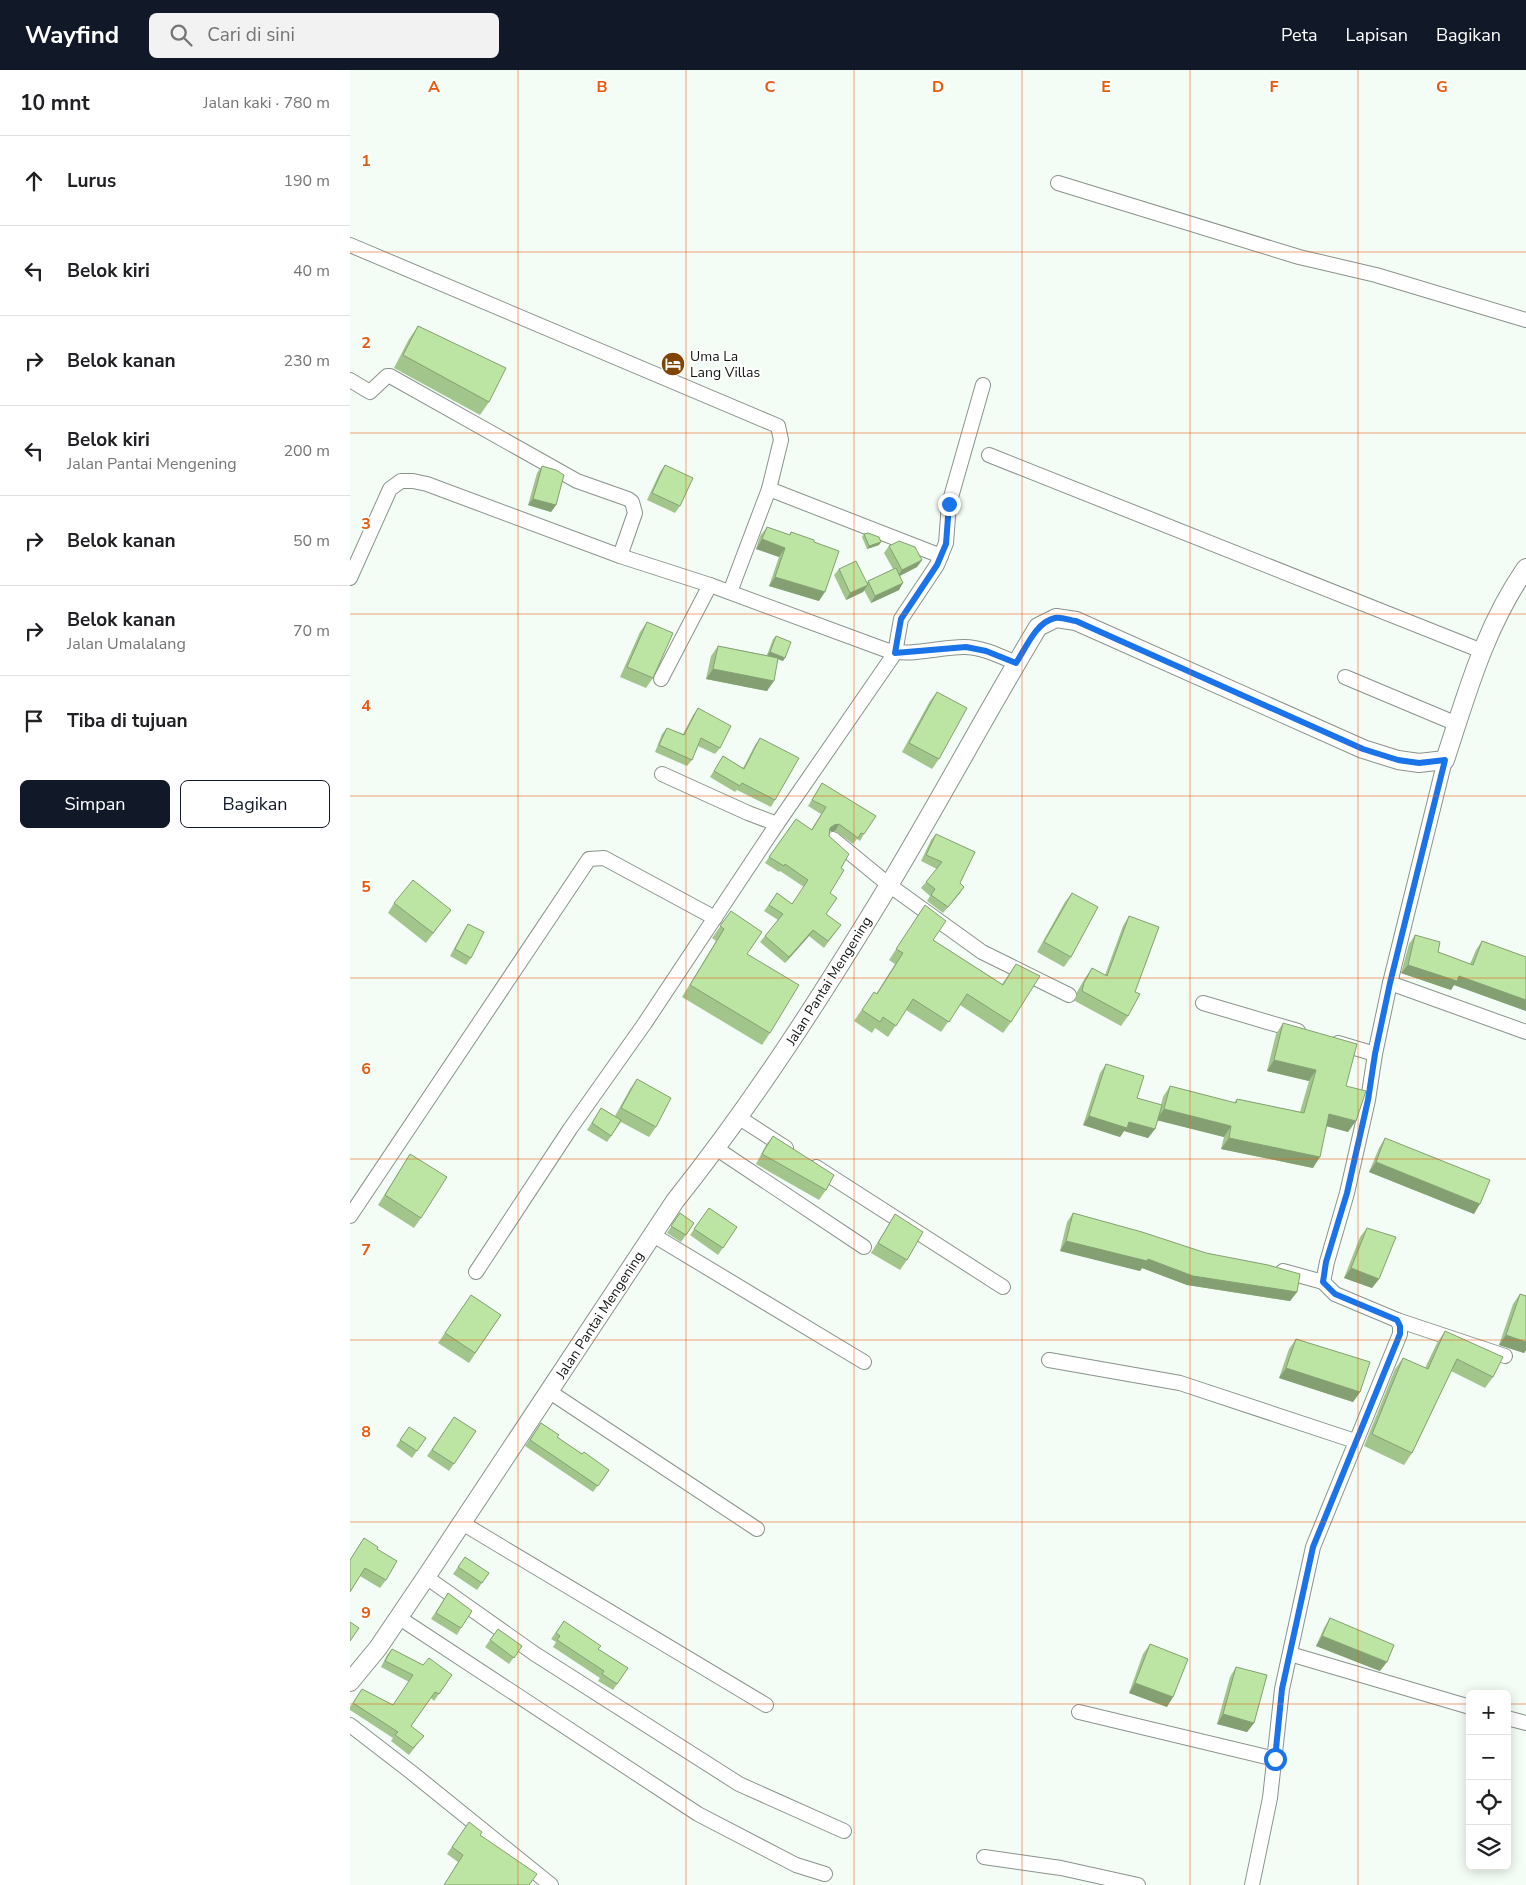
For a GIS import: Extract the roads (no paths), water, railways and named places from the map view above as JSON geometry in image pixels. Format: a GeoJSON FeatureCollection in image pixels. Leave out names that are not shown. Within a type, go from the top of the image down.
{"type":"FeatureCollection","features":[{"type":"Feature","properties":{"kind":"street"},"geometry":{"type":"LineString","coordinates":[[1058,183],[1299,257],[1376,275],[1526,320]]}},
{"type":"Feature","properties":{"kind":"street"},"geometry":{"type":"LineString","coordinates":[[350,245],[778,426],[781,440],[769,489],[730,592]]}},
{"type":"Feature","properties":{"kind":"street"},"geometry":{"type":"LineString","coordinates":[[350,380],[370,392],[387,376],[390,376],[577,481],[628,499],[632,502],[634,514],[620,556]]}},
{"type":"Feature","properties":{"kind":"street"},"geometry":{"type":"LineString","coordinates":[[476,1272],[570,1130],[715,918],[890,651],[901,619],[937,565],[946,544],[949,504],[983,386]]}},
{"type":"Feature","properties":{"kind":"street"},"geometry":{"type":"LineString","coordinates":[[989,455],[1482,651]]}},
{"type":"Feature","properties":{"kind":"street"},"geometry":{"type":"LineString","coordinates":[[350,578],[390,489],[401,481],[413,481],[427,484],[620,556],[730,592],[890,651],[966,647],[986,651],[1016,663]]}},
{"type":"Feature","properties":{"kind":"street"},"geometry":{"type":"LineString","coordinates":[[769,489],[941,556]]}},
{"type":"Feature","properties":{"kind":"street"},"geometry":{"type":"LineString","coordinates":[[1323,1282],[1326,1262],[1349,1184],[1368,1100],[1375,1054],[1390,983],[1445,760],[1476,663],[1512,589],[1526,568]]}},
{"type":"Feature","properties":{"kind":"street"},"geometry":{"type":"LineString","coordinates":[[660,679],[710,585]]}},
{"type":"Feature","properties":{"kind":"street","name":"Jalan Pantai Mengening"},"geometry":{"type":"LineString","coordinates":[[350,1682],[378,1648],[426,1577],[675,1201],[717,1148],[786,1049],[889,885],[1038,627],[1056,618],[1076,621],[1363,749],[1398,760],[1419,763],[1445,760]]}},
{"type":"Feature","properties":{"kind":"street"},"geometry":{"type":"LineString","coordinates":[[1345,678],[1456,724]]}},
{"type":"Feature","properties":{"kind":"street"},"geometry":{"type":"LineString","coordinates":[[662,774],[777,824]]}},
{"type":"Feature","properties":{"kind":"street"},"geometry":{"type":"LineString","coordinates":[[833,840],[889,885],[982,952],[1069,995]]}},
{"type":"Feature","properties":{"kind":"street"},"geometry":{"type":"LineString","coordinates":[[350,1216],[589,859],[604,858],[715,918]]}},
{"type":"Feature","properties":{"kind":"street"},"geometry":{"type":"LineString","coordinates":[[1390,983],[1526,1032]]}},
{"type":"Feature","properties":{"kind":"street"},"geometry":{"type":"LineString","coordinates":[[1203,1003],[1308,1034]]}},
{"type":"Feature","properties":{"kind":"street"},"geometry":{"type":"LineString","coordinates":[[1327,1040],[1375,1054]]}},
{"type":"Feature","properties":{"kind":"street"},"geometry":{"type":"LineString","coordinates":[[738,1117],[1003,1287]]}},
{"type":"Feature","properties":{"kind":"street"},"geometry":{"type":"LineString","coordinates":[[717,1148],[864,1247]]}},
{"type":"Feature","properties":{"kind":"street"},"geometry":{"type":"LineString","coordinates":[[653,1235],[864,1362]]}},
{"type":"Feature","properties":{"kind":"street"},"geometry":{"type":"LineString","coordinates":[[1272,1268],[1323,1282],[1335,1294],[1397,1320],[1505,1356]]}},
{"type":"Feature","properties":{"kind":"street"},"geometry":{"type":"LineString","coordinates":[[1252,1885],[1270,1798],[1282,1689],[1313,1547],[1400,1334],[1400,1326],[1397,1320]]}},
{"type":"Feature","properties":{"kind":"street"},"geometry":{"type":"LineString","coordinates":[[1049,1360],[1180,1382],[1356,1441]]}},
{"type":"Feature","properties":{"kind":"street"},"geometry":{"type":"LineString","coordinates":[[550,1392],[757,1529]]}},
{"type":"Feature","properties":{"kind":"street"},"geometry":{"type":"LineString","coordinates":[[462,1523],[766,1705]]}},
{"type":"Feature","properties":{"kind":"street"},"geometry":{"type":"LineString","coordinates":[[426,1577],[535,1654],[739,1784],[844,1831]]}},
{"type":"Feature","properties":{"kind":"street"},"geometry":{"type":"LineString","coordinates":[[398,1617],[698,1814],[796,1865],[825,1874]]}},
{"type":"Feature","properties":{"kind":"street"},"geometry":{"type":"LineString","coordinates":[[1290,1654],[1466,1706]]}},
{"type":"Feature","properties":{"kind":"street"},"geometry":{"type":"LineString","coordinates":[[1079,1712],[1275,1759]]}},
{"type":"Feature","properties":{"kind":"street"},"geometry":{"type":"LineString","coordinates":[[1511,1719],[1526,1724]]}},
{"type":"Feature","properties":{"kind":"street"},"geometry":{"type":"LineString","coordinates":[[350,1725],[551,1885]]}},
{"type":"Feature","properties":{"kind":"street"},"geometry":{"type":"LineString","coordinates":[[984,1857],[1061,1868],[1138,1885]]}},
{"type":"Feature","properties":{"kind":"place","name":"Uma La Lang Villas"},"geometry":{"type":"Point","coordinates":[673,364]}}]}
